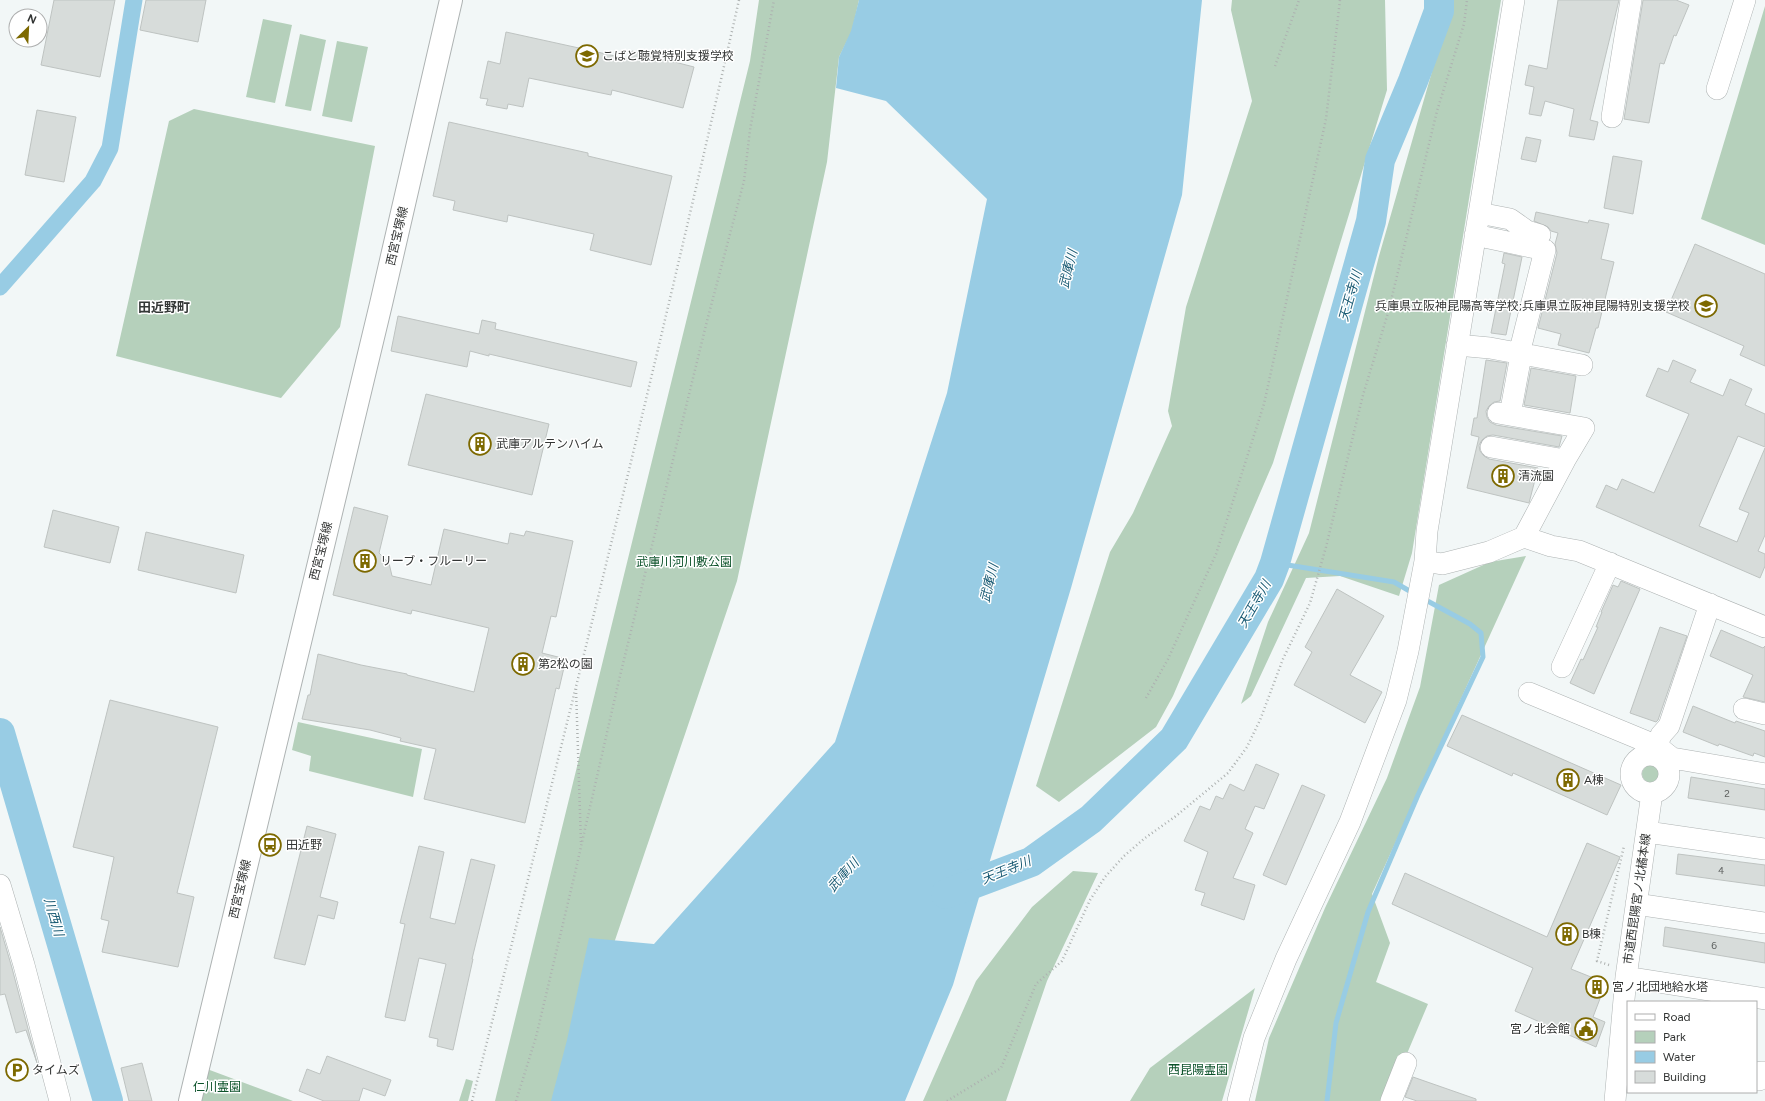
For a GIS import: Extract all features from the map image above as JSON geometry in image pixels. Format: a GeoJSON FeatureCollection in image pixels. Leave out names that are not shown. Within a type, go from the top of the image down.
{"type":"FeatureCollection","features":[{"type":"Feature","properties":{"kind":"main road","name":"西宮宝塚線"},"geometry":{"type":"LineString","coordinates":[[190,1101],[381,304],[451,0]]}},
{"type":"Feature","properties":{"kind":"street"},"geometry":{"type":"LineString","coordinates":[[1238,1101],[1254,1038],[1286,959],[1350,822],[1396,700],[1408,651],[1425,561],[1427,531],[1514,0]]}},
{"type":"Feature","properties":{"kind":"street"},"geometry":{"type":"LineString","coordinates":[[1612,117],[1631,0]]}},
{"type":"Feature","properties":{"kind":"street"},"geometry":{"type":"LineString","coordinates":[[1717,89],[1746,0]]}},
{"type":"Feature","properties":{"kind":"street"},"geometry":{"type":"LineString","coordinates":[[1479,213],[1510,219],[1527,231],[1540,235]]}},
{"type":"Feature","properties":{"kind":"street"},"geometry":{"type":"LineString","coordinates":[[1425,561],[1442,564],[1489,552],[1524,537],[1564,460],[1584,428],[1504,414],[1520,354],[1521,322],[1533,272],[1545,250],[1475,235]]}},
{"type":"Feature","properties":{"kind":"street"},"geometry":{"type":"LineString","coordinates":[[1457,345],[1490,348],[1582,365]]}},
{"type":"Feature","properties":{"kind":"street"},"geometry":{"type":"LineString","coordinates":[[1491,447],[1564,460]]}},
{"type":"Feature","properties":{"kind":"street"},"geometry":{"type":"LineString","coordinates":[[1524,537],[1551,546],[1580,551],[1765,627]]}},
{"type":"Feature","properties":{"kind":"street"},"geometry":{"type":"LineString","coordinates":[[1562,667],[1610,563]]}},
{"type":"Feature","properties":{"kind":"street"},"geometry":{"type":"LineString","coordinates":[[1648,747],[1669,726],[1710,604]]}},
{"type":"Feature","properties":{"kind":"street"},"geometry":{"type":"LineString","coordinates":[[1530,693],[1672,758],[1765,774]]}},
{"type":"Feature","properties":{"kind":"street"},"geometry":{"type":"LineString","coordinates":[[1744,709],[1765,714]]}},
{"type":"Feature","properties":{"kind":"street","name":"市道西昆陽宮ノ北橘本線"},"geometry":{"type":"LineString","coordinates":[[1615,1101],[1623,1058],[1627,973],[1652,793],[1658,792],[1667,784],[1669,772],[1664,761],[1653,756],[1648,747]]}},
{"type":"Feature","properties":{"kind":"street"},"geometry":{"type":"LineString","coordinates":[[1647,832],[1765,849]]}},
{"type":"Feature","properties":{"kind":"street"},"geometry":{"type":"LineString","coordinates":[[0,885],[24,965],[60,1101]]}},
{"type":"Feature","properties":{"kind":"street"},"geometry":{"type":"LineString","coordinates":[[1636,904],[1765,923]]}},
{"type":"Feature","properties":{"kind":"street"},"geometry":{"type":"LineString","coordinates":[[1627,973],[1765,999]]}},
{"type":"Feature","properties":{"kind":"street"},"geometry":{"type":"LineString","coordinates":[[1391,1101],[1406,1062]]}},
{"type":"Feature","properties":{"kind":"street"},"geometry":{"type":"LineString","coordinates":[[1757,1079],[1759,1080],[1761,1072],[1765,1072]]}},
{"type":"Feature","properties":{"kind":"path"},"geometry":{"type":"LineString","coordinates":[[472,1101],[576,684],[702,166],[738,0]]}},
{"type":"Feature","properties":{"kind":"path"},"geometry":{"type":"LineString","coordinates":[[516,1101],[536,1037],[621,672],[707,321],[744,181],[750,130],[774,0]]}},
{"type":"Feature","properties":{"kind":"path"},"geometry":{"type":"LineString","coordinates":[[1275,66],[1299,0]]}},
{"type":"Feature","properties":{"kind":"path"},"geometry":{"type":"LineString","coordinates":[[1146,698],[1168,659],[1216,554],[1264,404],[1326,119],[1340,0]]}},
{"type":"Feature","properties":{"kind":"path"},"geometry":{"type":"LineString","coordinates":[[947,1101],[1001,1068],[1036,984],[1062,961],[1090,900],[1105,878],[1124,856],[1228,773],[1247,747],[1257,727],[1283,659],[1310,604],[1363,396],[1388,313],[1437,112],[1464,24],[1467,0]]}},
{"type":"Feature","properties":{"kind":"path"},"geometry":{"type":"LineString","coordinates":[[576,684],[581,849]]}},
{"type":"Feature","properties":{"kind":"path"},"geometry":{"type":"LineString","coordinates":[[1625,842],[1597,961],[1627,973]]}},
{"type":"Feature","properties":{"kind":"green space","name":"武庫川河川敷公園"},"geometry":{"type":"Polygon","coordinates":[[[759,0],[859,0],[852,31],[839,57],[827,162],[737,581],[611,952],[573,1101],[495,1101],[750,61],[759,0]]]}},
{"type":"Feature","properties":{"kind":"green space"},"geometry":{"type":"Polygon","coordinates":[[[1232,0],[1385,0],[1387,90],[1273,463],[1173,696],[1156,727],[1059,802],[1036,786],[1110,552],[1133,513],[1172,426],[1168,411],[1186,307],[1252,101],[1231,10],[1232,0]]]}},
{"type":"Feature","properties":{"kind":"green space"},"geometry":{"type":"Polygon","coordinates":[[[1451,0],[1501,0],[1412,553],[1399,596],[1340,576],[1306,578],[1251,696],[1241,704],[1268,622],[1309,533],[1379,256],[1450,9],[1451,0]]]}},
{"type":"Feature","properties":{"kind":"green space"},"geometry":{"type":"Polygon","coordinates":[[[1765,6],[1765,245],[1701,219],[1765,6]]]}},
{"type":"Feature","properties":{"kind":"green space"},"geometry":{"type":"Polygon","coordinates":[[[263,19],[292,25],[275,103],[246,97],[263,19]]]}},
{"type":"Feature","properties":{"kind":"green space"},"geometry":{"type":"Polygon","coordinates":[[[300,34],[326,40],[311,111],[285,106],[300,34]]]}},
{"type":"Feature","properties":{"kind":"green space"},"geometry":{"type":"Polygon","coordinates":[[[337,41],[368,47],[352,122],[322,116],[337,41]]]}},
{"type":"Feature","properties":{"kind":"green space"},"geometry":{"type":"Polygon","coordinates":[[[194,109],[375,146],[340,327],[281,398],[116,356],[169,121],[194,109]]]}},
{"type":"Feature","properties":{"kind":"green space"},"geometry":{"type":"Polygon","coordinates":[[[1526,556],[1372,894],[1390,943],[1376,982],[1428,1004],[1387,1101],[1255,1101],[1269,1038],[1325,908],[1387,778],[1420,687],[1439,585],[1490,562],[1526,556]]]}},
{"type":"Feature","properties":{"kind":"green space"},"geometry":{"type":"Polygon","coordinates":[[[298,722],[422,749],[413,797],[309,771],[311,756],[292,750],[298,722]]]}},
{"type":"Feature","properties":{"kind":"green space"},"geometry":{"type":"Polygon","coordinates":[[[1647,765],[1655,765],[1660,770],[1658,781],[1655,783],[1647,783],[1642,778],[1642,770],[1647,765]]]}},
{"type":"Feature","properties":{"kind":"green space"},"geometry":{"type":"Polygon","coordinates":[[[1073,871],[1098,873],[1047,981],[1006,1101],[923,1101],[976,981],[1032,907],[1073,871]]]}},
{"type":"Feature","properties":{"kind":"green space","name":"西昆陽霊園"},"geometry":{"type":"Polygon","coordinates":[[[1255,988],[1222,1101],[1130,1101],[1150,1068],[1255,988]]]}},
{"type":"Feature","properties":{"kind":"green space","name":"仁川霊園"},"geometry":{"type":"Polygon","coordinates":[[[207,1069],[293,1101],[201,1101],[207,1069]]]}},
{"type":"Feature","properties":{"kind":"green space"},"geometry":{"type":"Polygon","coordinates":[[[466,1079],[473,1081],[468,1101],[459,1101],[466,1079]]]}},
{"type":"Feature","properties":{"kind":"water","name":"武庫川"},"geometry":{"type":"Polygon","coordinates":[[[859,0],[1202,0],[1182,195],[1071,588],[953,985],[905,1101],[551,1101],[567,1040],[589,938],[654,944],[835,742],[947,393],[987,199],[886,101],[836,88],[839,57],[851,31],[859,0]]]}},
{"type":"Feature","properties":{"kind":"building"},"geometry":{"type":"Polygon","coordinates":[[[54,0],[115,0],[100,77],[41,65],[44,48],[48,48],[48,30],[54,0]]]}},
{"type":"Feature","properties":{"kind":"building"},"geometry":{"type":"Polygon","coordinates":[[[146,0],[206,0],[198,42],[140,30],[146,0]]]}},
{"type":"Feature","properties":{"kind":"building"},"geometry":{"type":"Polygon","coordinates":[[[1558,0],[1619,0],[1590,120],[1598,122],[1594,140],[1569,136],[1574,109],[1545,101],[1541,116],[1529,114],[1534,87],[1525,85],[1529,65],[1547,69],[1558,0]]]}},
{"type":"Feature","properties":{"kind":"building"},"geometry":{"type":"Polygon","coordinates":[[[1643,0],[1676,0],[1689,5],[1676,36],[1674,35],[1664,64],[1660,63],[1649,123],[1624,119],[1643,0]]]}},
{"type":"Feature","properties":{"kind":"building"},"geometry":{"type":"Polygon","coordinates":[[[506,32],[629,59],[632,51],[694,67],[683,108],[612,90],[611,95],[529,78],[523,107],[508,104],[507,109],[486,105],[488,99],[480,98],[488,61],[500,64],[506,32]]]}},
{"type":"Feature","properties":{"kind":"building"},"geometry":{"type":"Polygon","coordinates":[[[37,110],[76,117],[64,182],[25,175],[37,110]]]}},
{"type":"Feature","properties":{"kind":"building"},"geometry":{"type":"Polygon","coordinates":[[[449,122],[588,153],[588,156],[672,176],[651,265],[590,250],[594,234],[508,215],[507,222],[453,210],[455,201],[433,196],[449,122]]]}},
{"type":"Feature","properties":{"kind":"building"},"geometry":{"type":"Polygon","coordinates":[[[1526,137],[1541,140],[1536,162],[1521,159],[1526,137]]]}},
{"type":"Feature","properties":{"kind":"building"},"geometry":{"type":"Polygon","coordinates":[[[1613,156],[1642,161],[1633,214],[1604,208],[1613,156]]]}},
{"type":"Feature","properties":{"kind":"building"},"geometry":{"type":"Polygon","coordinates":[[[1536,212],[1588,223],[1589,220],[1609,224],[1601,259],[1614,262],[1598,328],[1596,328],[1589,353],[1558,345],[1561,334],[1538,328],[1557,253],[1555,244],[1558,233],[1551,231],[1548,227],[1534,221],[1536,212]]]}},
{"type":"Feature","properties":{"kind":"building"},"geometry":{"type":"Polygon","coordinates":[[[1695,244],[1765,274],[1765,366],[1740,355],[1744,346],[1666,312],[1695,244]]]}},
{"type":"Feature","properties":{"kind":"building"},"geometry":{"type":"Polygon","coordinates":[[[1504,253],[1522,257],[1506,335],[1491,333],[1505,264],[1502,263],[1504,253]]]}},
{"type":"Feature","properties":{"kind":"building"},"geometry":{"type":"Polygon","coordinates":[[[398,316],[479,334],[482,320],[496,323],[495,329],[637,362],[631,387],[489,354],[489,356],[470,351],[467,367],[391,351],[398,316]]]}},
{"type":"Feature","properties":{"kind":"building"},"geometry":{"type":"Polygon","coordinates":[[[1486,360],[1507,363],[1500,401],[1494,402],[1486,411],[1490,422],[1496,425],[1562,436],[1559,447],[1493,435],[1487,436],[1479,445],[1480,451],[1489,459],[1538,468],[1529,503],[1467,488],[1479,437],[1471,435],[1474,418],[1477,418],[1486,360]]]}},
{"type":"Feature","properties":{"kind":"building"},"geometry":{"type":"Polygon","coordinates":[[[1673,360],[1696,370],[1690,382],[1723,396],[1730,379],[1752,389],[1745,405],[1765,414],[1765,447],[1738,436],[1699,526],[1737,542],[1749,513],[1739,509],[1765,448],[1765,535],[1758,551],[1765,554],[1765,566],[1760,578],[1596,507],[1606,485],[1617,490],[1622,479],[1654,493],[1689,414],[1646,396],[1658,368],[1668,372],[1673,360]]]}},
{"type":"Feature","properties":{"kind":"building"},"geometry":{"type":"Polygon","coordinates":[[[1531,368],[1576,376],[1570,413],[1524,405],[1531,368]]]}},
{"type":"Feature","properties":{"kind":"building","name":"武庫アルテンハイム"},"geometry":{"type":"Polygon","coordinates":[[[426,394],[549,424],[532,495],[408,465],[426,394]]]}},
{"type":"Feature","properties":{"kind":"building"},"geometry":{"type":"Polygon","coordinates":[[[354,507],[388,516],[379,553],[389,563],[392,576],[431,585],[444,529],[508,544],[510,533],[524,536],[526,531],[573,541],[556,617],[551,616],[542,653],[566,659],[559,689],[556,688],[525,823],[424,799],[436,749],[400,741],[401,738],[370,730],[302,719],[308,695],[310,695],[318,654],[361,665],[407,674],[474,692],[489,628],[412,610],[411,614],[333,595],[354,507]]]}},
{"type":"Feature","properties":{"kind":"building"},"geometry":{"type":"Polygon","coordinates":[[[53,510],[119,527],[110,563],[44,547],[53,510]]]}},
{"type":"Feature","properties":{"kind":"building"},"geometry":{"type":"Polygon","coordinates":[[[146,532],[244,555],[236,593],[138,570],[146,532]]]}},
{"type":"Feature","properties":{"kind":"building"},"geometry":{"type":"Polygon","coordinates":[[[1621,581],[1640,589],[1594,694],[1570,683],[1581,659],[1583,660],[1598,627],[1596,627],[1601,612],[1613,585],[1618,587],[1621,581]]]}},
{"type":"Feature","properties":{"kind":"building"},"geometry":{"type":"Polygon","coordinates":[[[1337,589],[1384,616],[1350,675],[1382,692],[1365,723],[1294,685],[1312,652],[1305,647],[1337,589]]]}},
{"type":"Feature","properties":{"kind":"building"},"geometry":{"type":"Polygon","coordinates":[[[1660,627],[1687,636],[1658,720],[1656,722],[1630,713],[1660,627]]]}},
{"type":"Feature","properties":{"kind":"building"},"geometry":{"type":"Polygon","coordinates":[[[1721,630],[1763,648],[1765,646],[1765,702],[1743,697],[1753,675],[1710,656],[1721,630]]]}},
{"type":"Feature","properties":{"kind":"building"},"geometry":{"type":"Polygon","coordinates":[[[110,700],[218,727],[177,893],[194,897],[178,967],[102,952],[109,921],[101,919],[114,857],[73,847],[110,700]]]}},
{"type":"Feature","properties":{"kind":"building"},"geometry":{"type":"Polygon","coordinates":[[[1693,706],[1735,723],[1736,721],[1765,731],[1765,757],[1754,753],[1753,756],[1719,744],[1718,746],[1683,732],[1693,706]]]}},
{"type":"Feature","properties":{"kind":"building"},"geometry":{"type":"Polygon","coordinates":[[[1462,715],[1621,785],[1607,815],[1513,773],[1512,776],[1447,746],[1462,715]]]}},
{"type":"Feature","properties":{"kind":"building"},"geometry":{"type":"Polygon","coordinates":[[[1256,764],[1279,774],[1264,809],[1255,806],[1245,829],[1253,833],[1233,878],[1255,885],[1244,920],[1201,905],[1205,893],[1195,890],[1208,852],[1184,841],[1200,806],[1210,810],[1216,796],[1223,799],[1230,784],[1244,791],[1256,764]]]}},
{"type":"Feature","properties":{"kind":"building"},"geometry":{"type":"Polygon","coordinates":[[[1691,777],[1765,789],[1765,810],[1688,798],[1691,777]]]}},
{"type":"Feature","properties":{"kind":"building"},"geometry":{"type":"Polygon","coordinates":[[[1302,785],[1325,795],[1286,885],[1263,875],[1302,785]]]}},
{"type":"Feature","properties":{"kind":"building"},"geometry":{"type":"Polygon","coordinates":[[[307,826],[336,834],[320,897],[338,902],[334,919],[318,915],[305,965],[274,958],[307,826]]]}},
{"type":"Feature","properties":{"kind":"building"},"geometry":{"type":"Polygon","coordinates":[[[1587,843],[1620,857],[1571,969],[1606,983],[1593,1017],[1605,1022],[1596,1047],[1515,1011],[1533,968],[1392,904],[1405,873],[1547,937],[1587,843]]]}},
{"type":"Feature","properties":{"kind":"building"},"geometry":{"type":"Polygon","coordinates":[[[419,846],[444,852],[430,918],[455,924],[471,859],[495,865],[472,959],[453,1050],[437,1046],[438,1039],[429,1037],[446,964],[419,958],[405,1021],[385,1017],[405,924],[400,923],[419,846]]]}},
{"type":"Feature","properties":{"kind":"building"},"geometry":{"type":"Polygon","coordinates":[[[1678,854],[1765,865],[1765,886],[1676,874],[1678,854]]]}},
{"type":"Feature","properties":{"kind":"building"},"geometry":{"type":"Polygon","coordinates":[[[0,927],[37,1063],[26,1030],[16,1033],[5,994],[0,995],[0,927]]]}},
{"type":"Feature","properties":{"kind":"building"},"geometry":{"type":"Polygon","coordinates":[[[1665,927],[1765,943],[1765,963],[1663,946],[1665,927]]]}},
{"type":"Feature","properties":{"kind":"building"},"geometry":{"type":"Polygon","coordinates":[[[327,1056],[391,1080],[385,1096],[363,1088],[359,1101],[324,1101],[299,1091],[307,1069],[320,1074],[327,1056]]]}},
{"type":"Feature","properties":{"kind":"building"},"geometry":{"type":"Polygon","coordinates":[[[142,1063],[152,1101],[129,1101],[121,1068],[142,1063]]]}},
{"type":"Feature","properties":{"kind":"building"},"geometry":{"type":"Polygon","coordinates":[[[1413,1077],[1476,1099],[1476,1101],[1417,1101],[1405,1097],[1413,1077]]]}},
{"type":"Feature","properties":{"kind":"waterway"},"geometry":{"type":"LineString","coordinates":[[0,287],[93,181],[110,148],[134,0]]}},
{"type":"Feature","properties":{"kind":"waterway","name":"天王寺川"},"geometry":{"type":"LineString","coordinates":[[946,894],[1031,862],[1091,819],[1174,739],[1269,579],[1275,563],[1371,221],[1380,160],[1413,81],[1439,11],[1439,0]]}},
{"type":"Feature","properties":{"kind":"waterway"},"geometry":{"type":"LineString","coordinates":[[1275,563],[1394,582],[1413,593]]}},
{"type":"Feature","properties":{"kind":"waterway"},"geometry":{"type":"LineString","coordinates":[[1327,1101],[1336,1023],[1368,912],[1418,795],[1483,657],[1481,633],[1470,624],[1422,598]]}},
{"type":"Feature","properties":{"kind":"waterway","name":"川西川"},"geometry":{"type":"LineString","coordinates":[[0,733],[108,1101]]}},
{"type":"Feature","properties":{"kind":"place","name":"こばと聴覚特別支援学校"},"geometry":{"type":"Point","coordinates":[587,56]}},
{"type":"Feature","properties":{"kind":"place","name":"兵庫県立阪神昆陽高等学校;兵庫県立阪神昆陽特別支援学校"},"geometry":{"type":"Point","coordinates":[1706,306]}},
{"type":"Feature","properties":{"kind":"place","name":"武庫アルテンハイム"},"geometry":{"type":"Point","coordinates":[480,444]}},
{"type":"Feature","properties":{"kind":"place","name":"清流園"},"geometry":{"type":"Point","coordinates":[1503,476]}},
{"type":"Feature","properties":{"kind":"place","name":"リーブ・フルーリー"},"geometry":{"type":"Point","coordinates":[365,561]}},
{"type":"Feature","properties":{"kind":"place","name":"第2松の園"},"geometry":{"type":"Point","coordinates":[523,664]}},
{"type":"Feature","properties":{"kind":"place","name":"A棟"},"geometry":{"type":"Point","coordinates":[1568,780]}},
{"type":"Feature","properties":{"kind":"place","name":"田近野"},"geometry":{"type":"Point","coordinates":[270,845]}},
{"type":"Feature","properties":{"kind":"place","name":"B棟"},"geometry":{"type":"Point","coordinates":[1567,934]}},
{"type":"Feature","properties":{"kind":"place","name":"宮ノ北団地給水塔"},"geometry":{"type":"Point","coordinates":[1597,987]}},
{"type":"Feature","properties":{"kind":"place","name":"宮ノ北会館"},"geometry":{"type":"Point","coordinates":[1586,1029]}},
{"type":"Feature","properties":{"kind":"place","name":"タイムズ"},"geometry":{"type":"Point","coordinates":[17,1070]}},
{"type":"Feature","properties":{"kind":"district","name":"田近野町"},"geometry":{"type":"Point","coordinates":[164,307]}}]}
